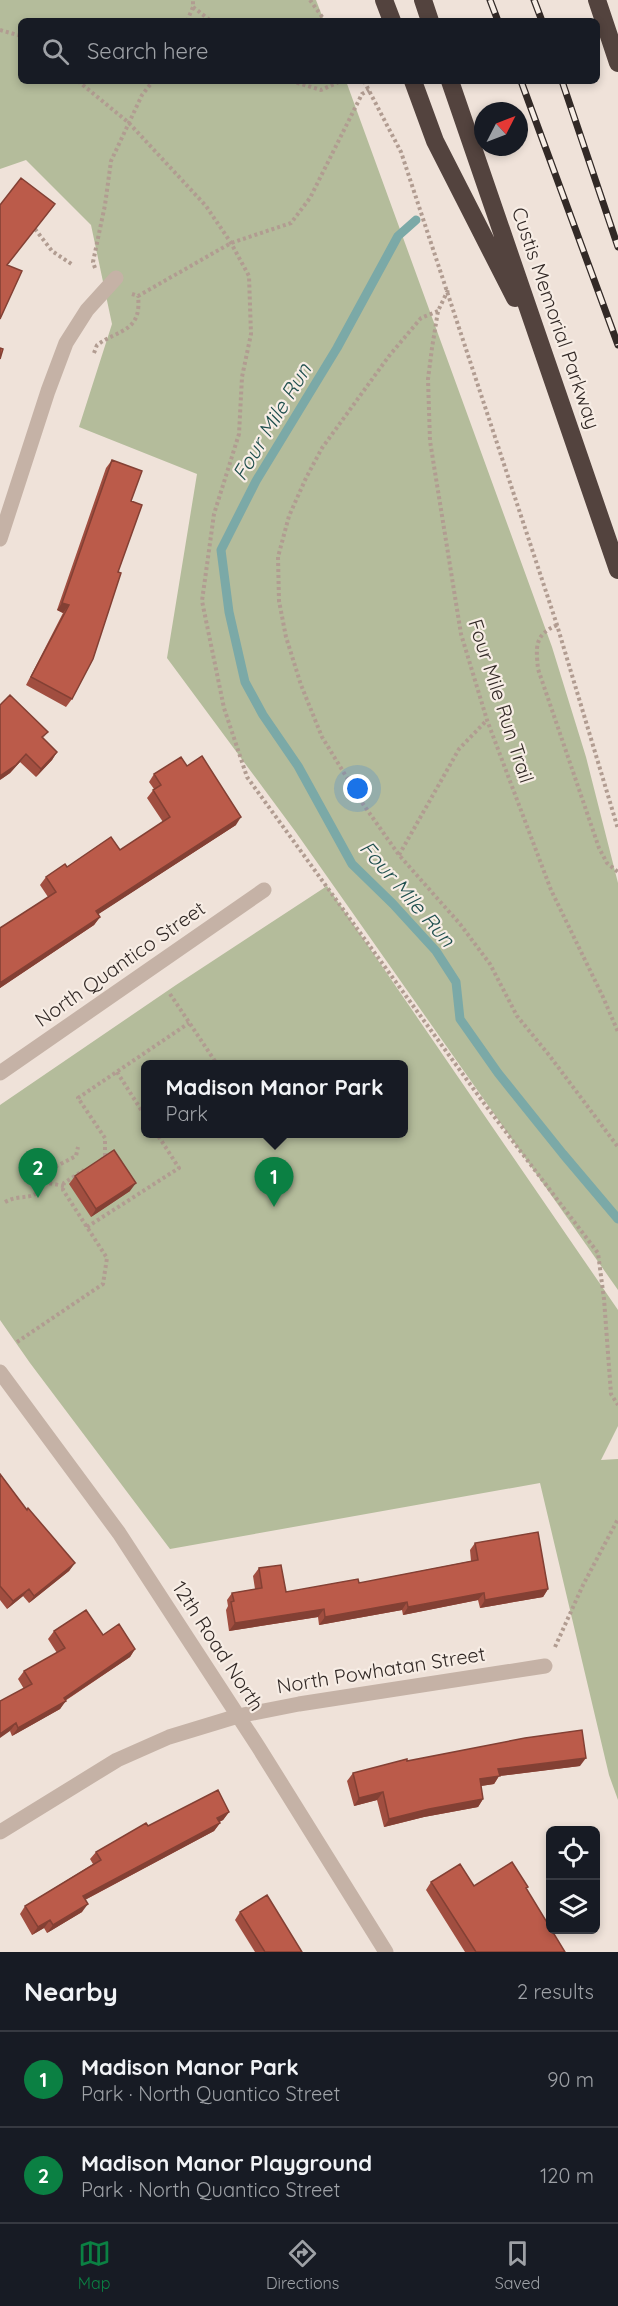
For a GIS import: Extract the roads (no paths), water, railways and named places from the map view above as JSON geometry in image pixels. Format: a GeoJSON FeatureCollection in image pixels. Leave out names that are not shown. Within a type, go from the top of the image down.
{"type":"FeatureCollection","features":[{"type":"Feature","properties":{"kind":"highway"},"geometry":{"type":"LineString","coordinates":[[384,0],[391,18]]}},
{"type":"Feature","properties":{"kind":"highway"},"geometry":{"type":"LineString","coordinates":[[423,0],[429,18]]}},
{"type":"Feature","properties":{"kind":"highway"},"geometry":{"type":"LineString","coordinates":[[597,0],[618,63]]}},
{"type":"Feature","properties":{"kind":"highway"},"geometry":{"type":"LineString","coordinates":[[414,84],[435,141],[544,355]]}},
{"type":"Feature","properties":{"kind":"highway","name":"Custis Memorial Parkway"},"geometry":{"type":"LineString","coordinates":[[451,84],[618,570]]}},
{"type":"Feature","properties":{"kind":"street"},"geometry":{"type":"LineString","coordinates":[[0,539],[66,343],[87,310],[113,281]]}},
{"type":"Feature","properties":{"kind":"street","name":"North Quantico Street"},"geometry":{"type":"LineString","coordinates":[[0,1073],[264,890]]}},
{"type":"Feature","properties":{"kind":"street","name":"12th Road North"},"geometry":{"type":"LineString","coordinates":[[0,1372],[119,1533],[238,1716],[386,1952]]}},
{"type":"Feature","properties":{"kind":"street","name":"North Powhatan Street"},"geometry":{"type":"LineString","coordinates":[[0,1832],[117,1760],[162,1739],[238,1716],[331,1698],[544,1666]]}},
{"type":"Feature","properties":{"kind":"waterway","name":"Four Mile Run"},"geometry":{"type":"LineString","coordinates":[[416,220],[398,236],[337,348],[256,481],[221,550],[229,612],[245,682],[263,715],[298,766],[352,864],[436,951],[456,982],[460,1019],[498,1073],[618,1219]]}},
{"type":"Feature","properties":{"kind":"railway"},"geometry":{"type":"LineString","coordinates":[[490,0],[497,18]]}},
{"type":"Feature","properties":{"kind":"railway"},"geometry":{"type":"LineString","coordinates":[[534,0],[541,18]]}},
{"type":"Feature","properties":{"kind":"railway"},"geometry":{"type":"LineString","coordinates":[[522,84],[618,345]]}},
{"type":"Feature","properties":{"kind":"railway"},"geometry":{"type":"LineString","coordinates":[[563,84],[618,247]]}},
{"type":"Feature","properties":{"kind":"place","name":"Madison Manor Playground"},"geometry":{"type":"Point","coordinates":[38,1198]}},
{"type":"Feature","properties":{"kind":"place","name":"Madison Manor Park"},"geometry":{"type":"Point","coordinates":[274,1207]}}]}
